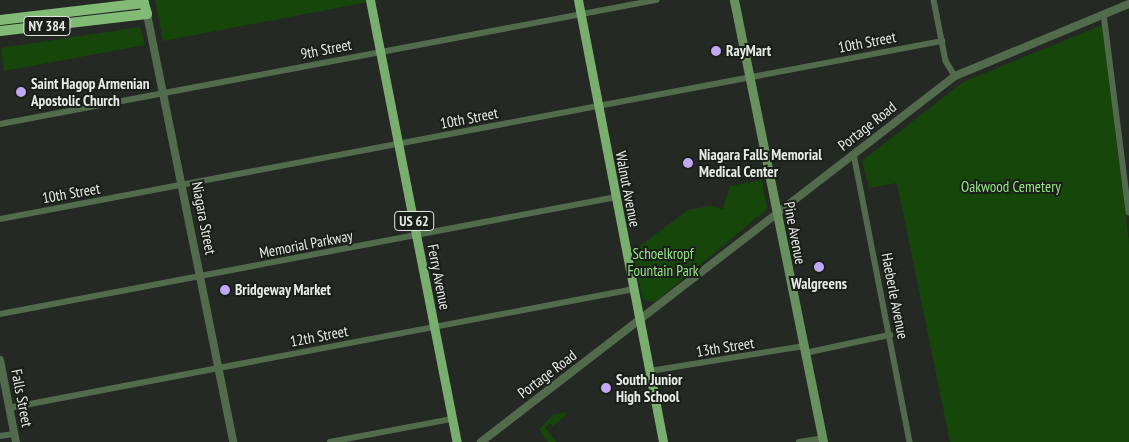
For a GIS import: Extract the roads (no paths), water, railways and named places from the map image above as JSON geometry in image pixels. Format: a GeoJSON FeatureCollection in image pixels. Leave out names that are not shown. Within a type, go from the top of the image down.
{"type":"FeatureCollection","features":[{"type":"Feature","properties":{"kind":"highway","name":"Niagara Street"},"geometry":{"type":"LineString","coordinates":[[144,1],[148,14]]}},
{"type":"Feature","properties":{"kind":"highway","name":"NY 384"},"geometry":{"type":"LineString","coordinates":[[0,20],[144,1]]}},
{"type":"Feature","properties":{"kind":"highway","name":"NY 384"},"geometry":{"type":"LineString","coordinates":[[0,31],[148,14]]}},
{"type":"Feature","properties":{"kind":"main road","name":"Ferry Avenue"},"geometry":{"type":"LineString","coordinates":[[370,0],[457,442]]}},
{"type":"Feature","properties":{"kind":"main road","name":"Walnut Avenue"},"geometry":{"type":"LineString","coordinates":[[578,0],[663,442]]}},
{"type":"Feature","properties":{"kind":"main road","name":"Pine Avenue"},"geometry":{"type":"LineString","coordinates":[[734,0],[823,440]]}},
{"type":"Feature","properties":{"kind":"street","name":"9th Street"},"geometry":{"type":"LineString","coordinates":[[0,124],[656,0]]}},
{"type":"Feature","properties":{"kind":"street"},"geometry":{"type":"LineString","coordinates":[[934,0],[946,62],[955,76]]}},
{"type":"Feature","properties":{"kind":"street","name":"Portage Road"},"geometry":{"type":"LineString","coordinates":[[481,442],[955,76],[1129,4]]}},
{"type":"Feature","properties":{"kind":"street","name":"Niagara Street"},"geometry":{"type":"LineString","coordinates":[[148,14],[233,442]]}},
{"type":"Feature","properties":{"kind":"street"},"geometry":{"type":"LineString","coordinates":[[1104,14],[1129,212]]}},
{"type":"Feature","properties":{"kind":"street","name":"10th Street"},"geometry":{"type":"LineString","coordinates":[[0,219],[942,40]]}},
{"type":"Feature","properties":{"kind":"street","name":"Haeberle Avenue"},"geometry":{"type":"LineString","coordinates":[[854,154],[910,442]]}},
{"type":"Feature","properties":{"kind":"street","name":"Memorial Parkway"},"geometry":{"type":"LineString","coordinates":[[0,314],[616,197]]}},
{"type":"Feature","properties":{"kind":"street","name":"12th Street"},"geometry":{"type":"LineString","coordinates":[[10,408],[634,289]]}},
{"type":"Feature","properties":{"kind":"street","name":"13th Street"},"geometry":{"type":"LineString","coordinates":[[650,372],[890,336]]}},
{"type":"Feature","properties":{"kind":"street","name":"Falls Street"},"geometry":{"type":"LineString","coordinates":[[0,360],[15,438]]}},
{"type":"Feature","properties":{"kind":"street"},"geometry":{"type":"LineString","coordinates":[[330,442],[452,419]]}},
{"type":"Feature","properties":{"kind":"street"},"geometry":{"type":"LineString","coordinates":[[0,436],[15,438]]}},
{"type":"Feature","properties":{"kind":"street"},"geometry":{"type":"LineString","coordinates":[[799,442],[823,440]]}},
{"type":"Feature","properties":{"kind":"place","name":"RayMart"},"geometry":{"type":"Point","coordinates":[716,51]}},
{"type":"Feature","properties":{"kind":"place","name":"Saint Hagop Armenian Apostolic Church"},"geometry":{"type":"Point","coordinates":[21,92]}},
{"type":"Feature","properties":{"kind":"place","name":"Niagara Falls Memorial Medical Center"},"geometry":{"type":"Point","coordinates":[688,163]}},
{"type":"Feature","properties":{"kind":"place","name":"Walgreens"},"geometry":{"type":"Point","coordinates":[819,267]}},
{"type":"Feature","properties":{"kind":"place","name":"Bridgeway Market"},"geometry":{"type":"Point","coordinates":[225,290]}},
{"type":"Feature","properties":{"kind":"place","name":"South Junior High School"},"geometry":{"type":"Point","coordinates":[606,388]}},
{"type":"Feature","properties":{"kind":"park label","name":"Oakwood Cemetery"},"geometry":{"type":"Point","coordinates":[1011,187]}},
{"type":"Feature","properties":{"kind":"park label","name":"Schoelkropf Fountain Park"},"geometry":{"type":"Point","coordinates":[663,262]}}]}
